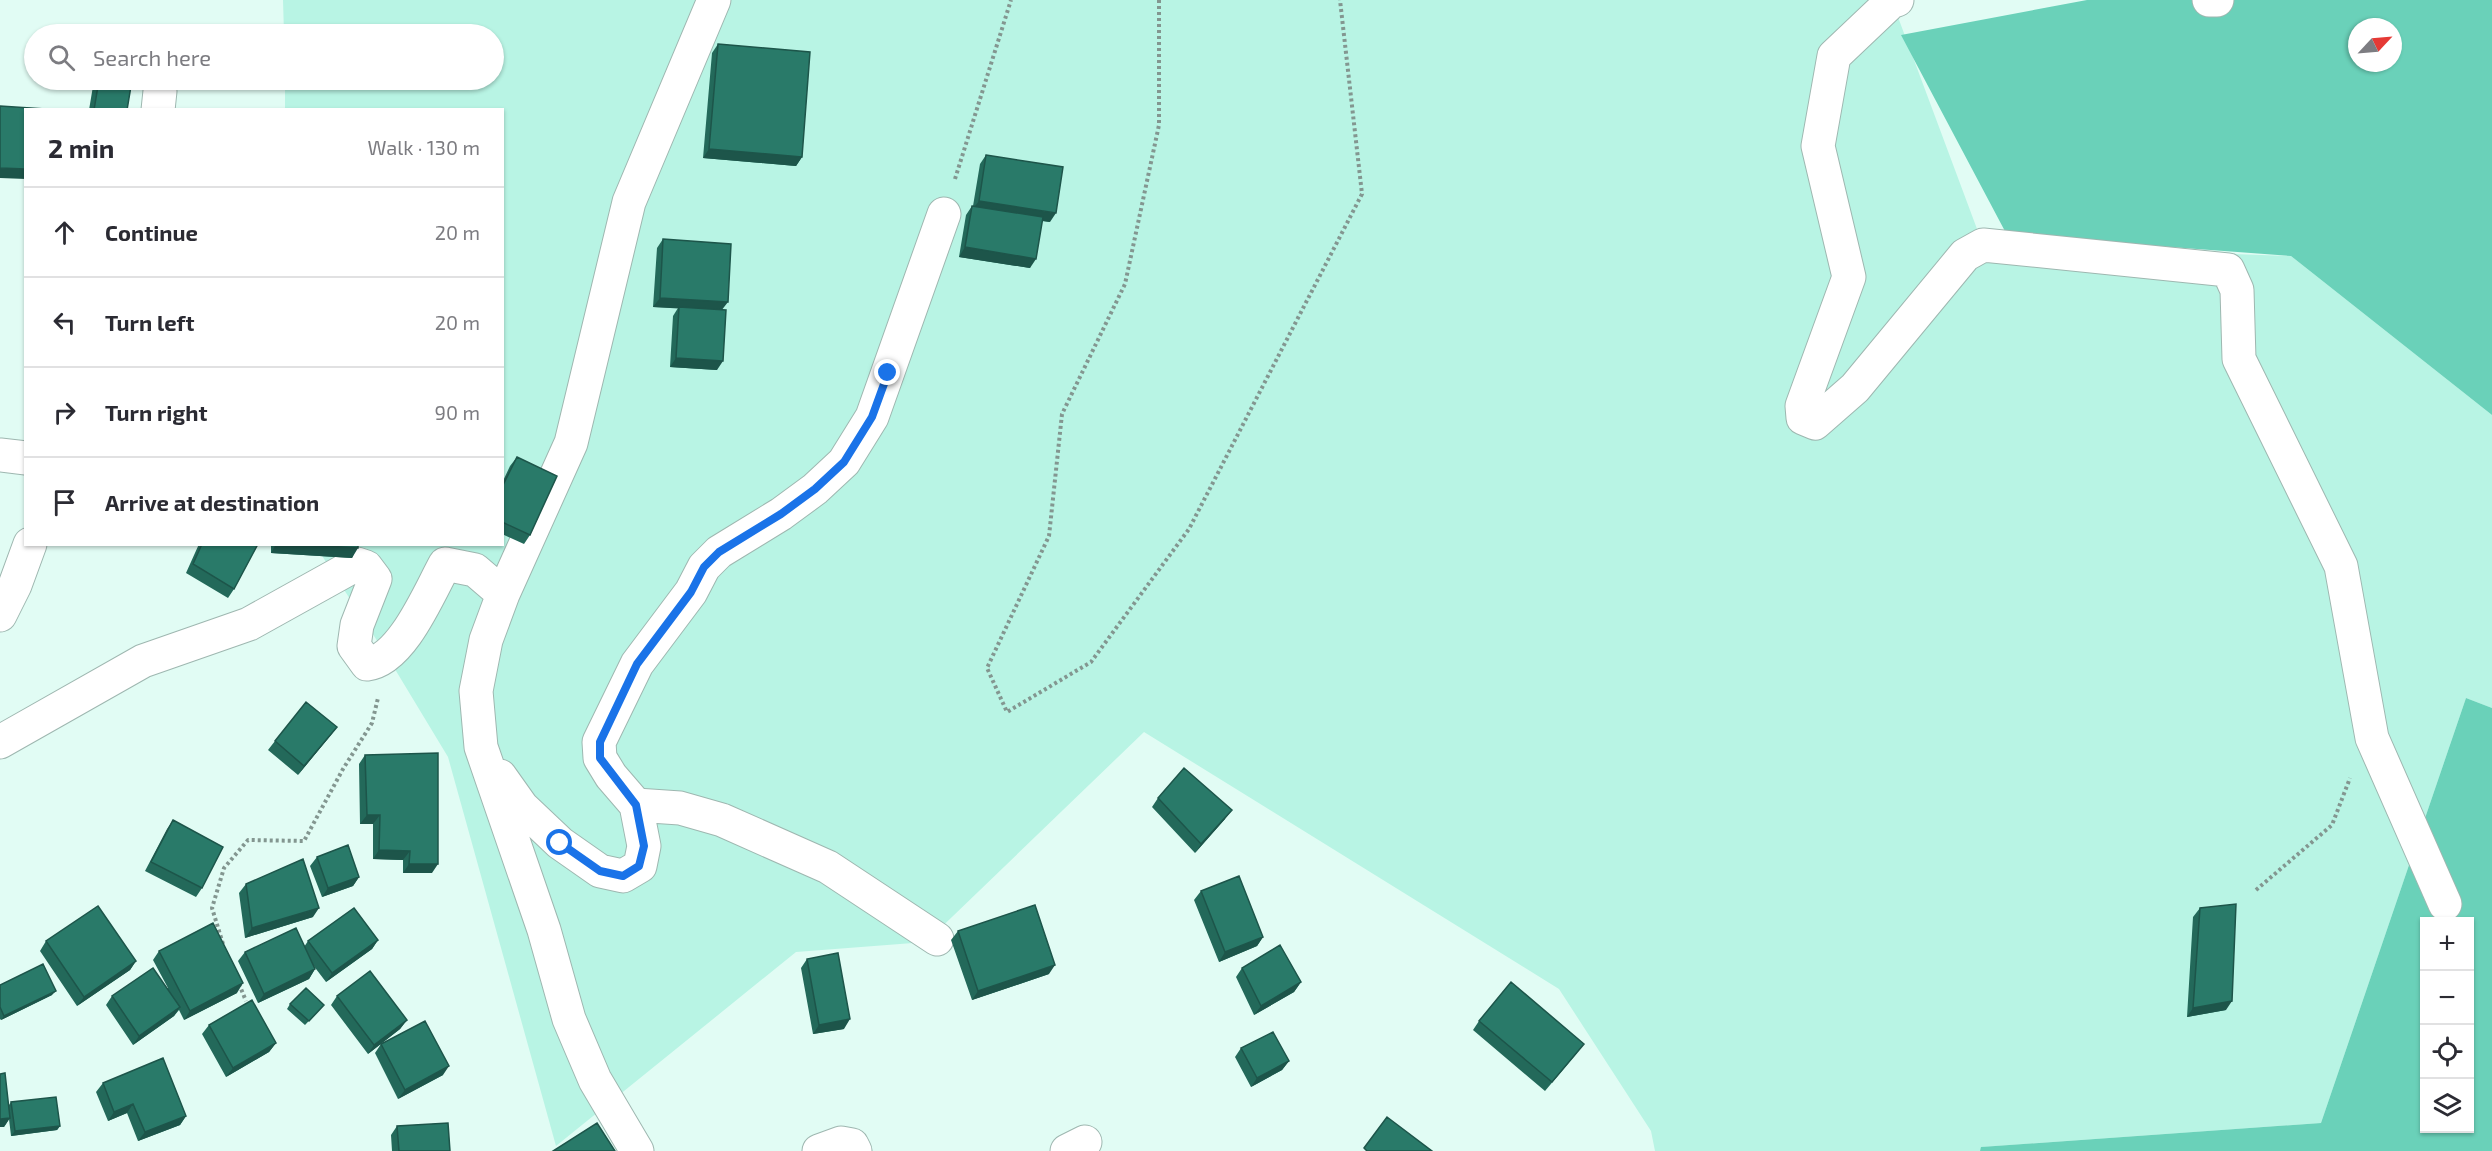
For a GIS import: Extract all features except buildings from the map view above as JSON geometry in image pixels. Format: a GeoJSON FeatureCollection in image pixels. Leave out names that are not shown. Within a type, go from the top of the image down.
{"type":"FeatureCollection","features":[{"type":"Feature","properties":{"kind":"street"},"geometry":{"type":"LineString","coordinates":[[637,1151],[595,1080],[568,1019],[544,930],[481,747],[476,691],[486,640],[502,594],[571,443],[629,202],[714,0]]}},
{"type":"Feature","properties":{"kind":"street"},"geometry":{"type":"LineString","coordinates":[[1897,0],[1892,1],[1834,56],[1818,146],[1849,277],[1802,406],[1803,418],[1815,423],[1855,388],[1965,255],[1983,245],[2228,270],[2237,290],[2239,359],[2341,566],[2372,738],[2445,904]]}},
{"type":"Feature","properties":{"kind":"street"},"geometry":{"type":"LineString","coordinates":[[2209,0],[2217,0]]}},
{"type":"Feature","properties":{"kind":"street"},"geometry":{"type":"LineString","coordinates":[[481,747],[522,807],[560,843],[600,871],[623,876],[639,866],[644,846],[636,805],[600,758],[600,742],[637,664],[691,592],[704,567],[719,552],[781,514],[815,489],[844,462],[872,417],[945,214]]}},
{"type":"Feature","properties":{"kind":"street"},"geometry":{"type":"LineString","coordinates":[[0,455],[24,458]]}},
{"type":"Feature","properties":{"kind":"street"},"geometry":{"type":"LineString","coordinates":[[0,615],[15,585],[29,546]]}},
{"type":"Feature","properties":{"kind":"street"},"geometry":{"type":"LineString","coordinates":[[7,729],[143,661],[249,624],[357,564],[366,567],[375,579],[357,625],[354,646],[367,663],[377,662],[387,656],[405,636],[445,564],[475,570],[502,594]]}},
{"type":"Feature","properties":{"kind":"street"},"geometry":{"type":"LineString","coordinates":[[636,805],[680,808],[722,820],[828,867],[937,939]]}},
{"type":"Feature","properties":{"kind":"street"},"geometry":{"type":"LineString","coordinates":[[819,1151],[840,1143],[852,1145],[855,1151]]}},
{"type":"Feature","properties":{"kind":"path"},"geometry":{"type":"LineString","coordinates":[[945,214],[1011,0]]}},
{"type":"Feature","properties":{"kind":"path"},"geometry":{"type":"LineString","coordinates":[[1159,0],[1159,125],[1125,284],[1062,414],[1049,536],[987,668],[1007,712],[1091,662],[1189,530],[1362,194],[1340,0]]}},
{"type":"Feature","properties":{"kind":"path"},"geometry":{"type":"LineString","coordinates":[[225,952],[212,908],[224,868],[248,840],[304,841],[343,769],[372,723],[387,656]]}},
{"type":"Feature","properties":{"kind":"path"},"geometry":{"type":"LineString","coordinates":[[2256,890],[2332,825],[2357,760],[2372,738]]}},
{"type":"Feature","properties":{"kind":"path"},"geometry":{"type":"LineString","coordinates":[[238,982],[246,1001]]}},
{"type":"Feature","properties":{"kind":"green space"},"geometry":{"type":"Polygon","coordinates":[[[283,0],[1900,0],[1892,1],[1983,245],[2291,256],[2492,415],[2492,708],[2466,698],[2321,1123],[1982,1147],[1980,1151],[1655,1151],[1651,1131],[1559,989],[1144,732],[926,942],[796,952],[556,1146],[448,757],[387,656],[316,546],[504,546],[504,108],[285,108],[285,90],[504,90],[504,24],[284,24],[283,0]]]}},
{"type":"Feature","properties":{"kind":"green space"},"geometry":{"type":"Polygon","coordinates":[[[2087,0],[2492,0],[2492,415],[2291,256],[2007,235],[1901,35],[2087,0]]]}},
{"type":"Feature","properties":{"kind":"green space"},"geometry":{"type":"Polygon","coordinates":[[[2466,698],[2492,708],[2492,1151],[1980,1151],[1981,1147],[2321,1123],[2466,698]]]}},
{"type":"Feature","properties":{"kind":"route"},"geometry":{"type":"LineString","coordinates":[[560,843],[600,871],[623,876],[639,866],[644,846],[636,805],[611,776],[600,758],[600,742],[637,664],[691,592],[704,567],[719,552],[781,514],[815,489],[844,462],[872,417],[888,373]]}}]}
